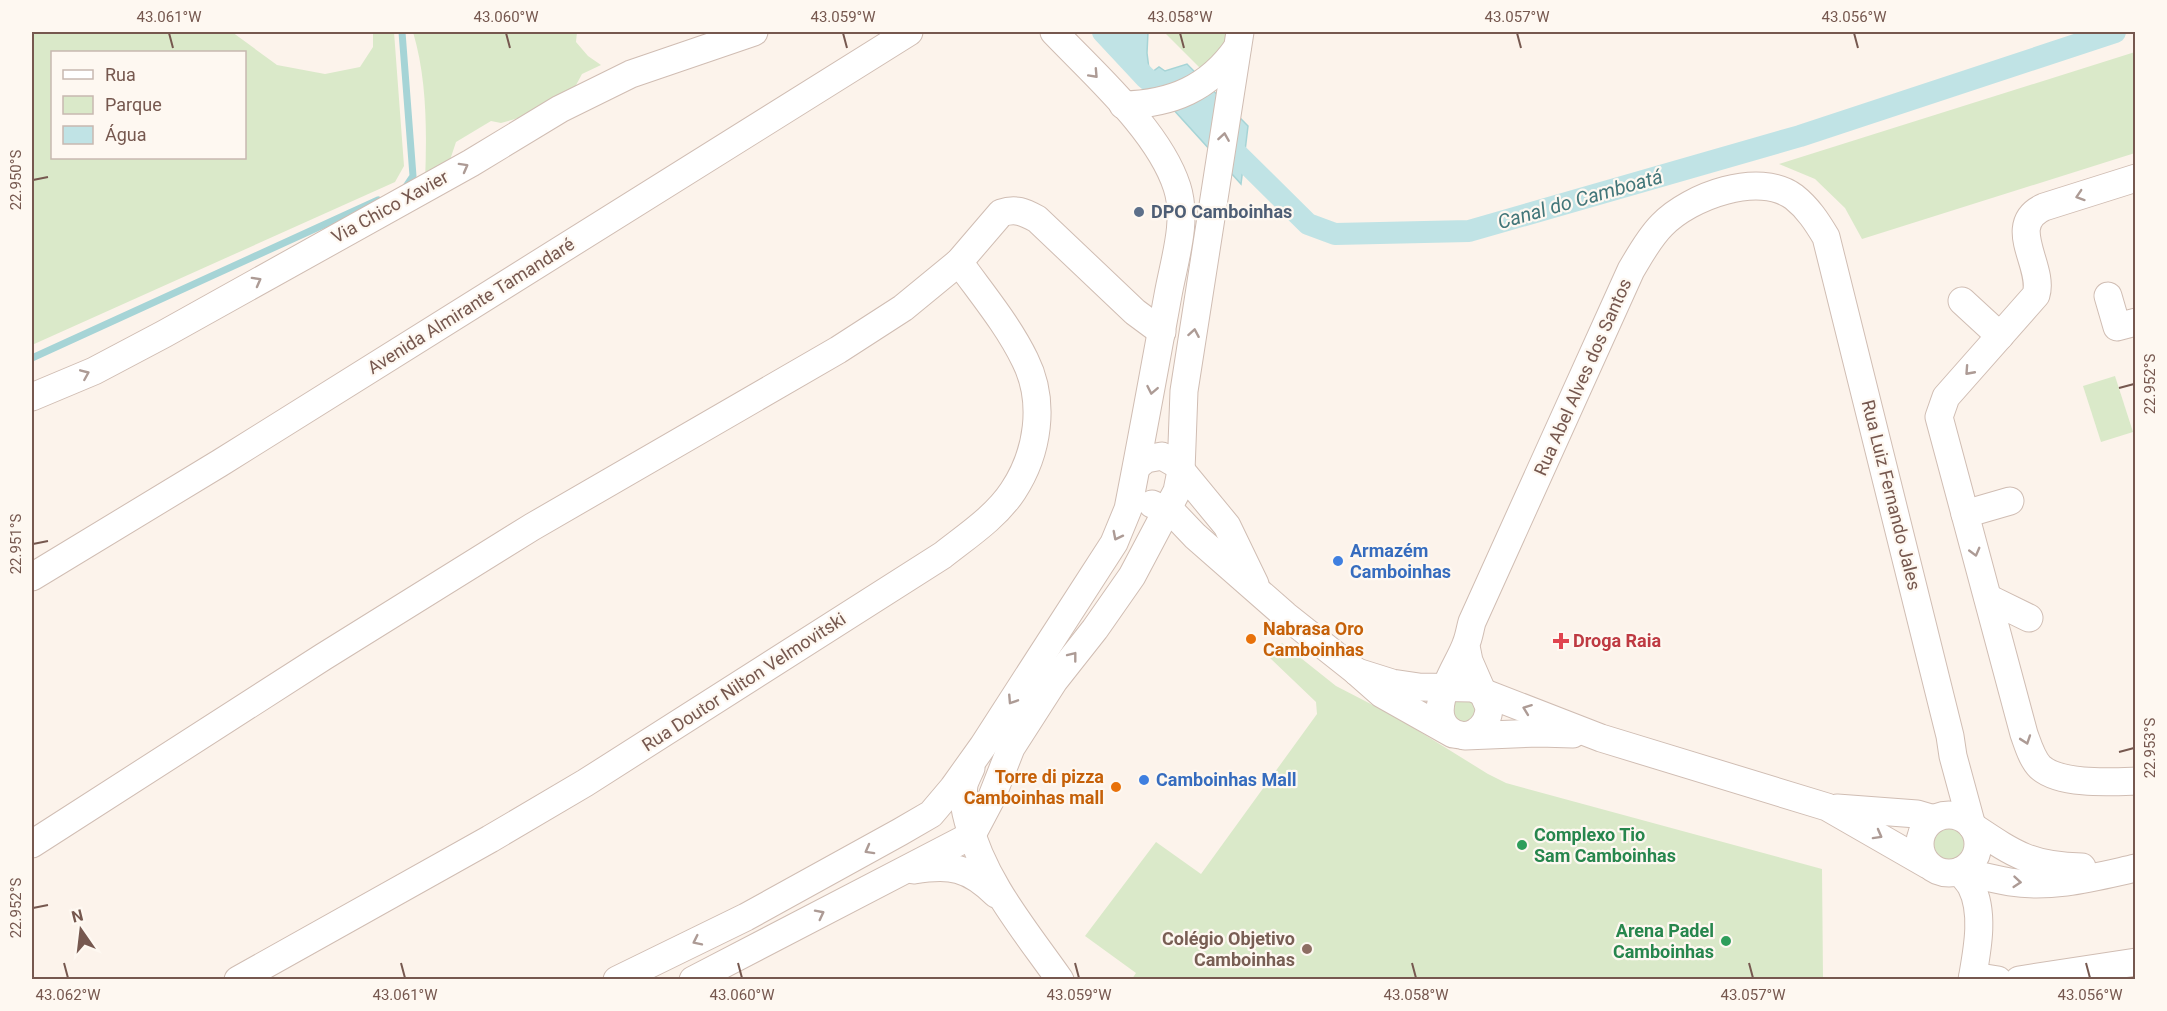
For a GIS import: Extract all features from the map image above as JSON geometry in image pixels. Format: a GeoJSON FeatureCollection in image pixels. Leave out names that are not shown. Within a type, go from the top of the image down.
{"type":"FeatureCollection","features":[{"type":"Feature","properties":{"kind":"street","name":"Via Chico Xavier"},"geometry":{"type":"LineString","coordinates":[[32,397],[94,371],[164,334],[471,163],[560,109],[631,74],[754,32]]}},
{"type":"Feature","properties":{"kind":"street"},"geometry":{"type":"LineString","coordinates":[[617,980],[765,907],[926,818],[946,797],[982,746],[1114,543],[1128,509],[1136,473],[1178,240],[1180,199],[1177,186],[1163,157],[1133,105],[1054,32]]}},
{"type":"Feature","properties":{"kind":"street","name":"Avenida Almirante Tamandaré"},"geometry":{"type":"LineString","coordinates":[[32,577],[230,456],[893,36]]}},
{"type":"Feature","properties":{"kind":"street"},"geometry":{"type":"LineString","coordinates":[[1133,105],[1178,96],[1211,77],[1229,60],[1239,40]]}},
{"type":"Feature","properties":{"kind":"street"},"geometry":{"type":"LineString","coordinates":[[693,980],[972,835],[992,799],[1011,748],[1054,681],[1132,576],[1177,490],[1181,471],[1184,391],[1239,40]]}},
{"type":"Feature","properties":{"kind":"street"},"geometry":{"type":"LineString","coordinates":[[2136,178],[2044,207],[2032,215],[2025,234],[2039,286],[2036,295],[1946,397],[1939,417],[2031,753],[2040,767],[2056,777],[2074,780],[2136,781]]}},
{"type":"Feature","properties":{"kind":"street","name":"Rua Abel Alves dos Santos"},"geometry":{"type":"LineString","coordinates":[[1447,686],[1466,646],[1472,622],[1626,281],[1651,237],[1675,213],[1700,199],[1743,187],[1773,188]]}},
{"type":"Feature","properties":{"kind":"street","name":"Rua Luiz Fernando Jales"},"geometry":{"type":"LineString","coordinates":[[1773,188],[1793,196],[1810,213],[1826,237],[1972,826]]}},
{"type":"Feature","properties":{"kind":"street"},"geometry":{"type":"LineString","coordinates":[[32,843],[532,527],[838,350],[903,308],[959,262],[1001,213],[1011,210],[1023,211],[1037,219],[1135,312],[1162,332]]}},
{"type":"Feature","properties":{"kind":"street","name":"Rua Doutor Nilton Velmovitski"},"geometry":{"type":"LineString","coordinates":[[238,980],[585,783],[943,555],[981,525],[1013,491],[1031,454],[1038,420],[1037,404],[1032,376],[1025,360],[1012,337],[959,262]]}},
{"type":"Feature","properties":{"kind":"street"},"geometry":{"type":"LineString","coordinates":[[2108,296],[2117,327],[2136,322]]}},
{"type":"Feature","properties":{"kind":"street"},"geometry":{"type":"LineString","coordinates":[[1962,302],[2000,336]]}},
{"type":"Feature","properties":{"kind":"street"},"geometry":{"type":"LineString","coordinates":[[1258,590],[1227,526],[1181,471],[1170,459],[1162,456],[1146,459],[1136,473],[1138,494],[1143,500],[1174,514],[1195,536],[1285,615],[1382,694],[1448,733],[1461,735],[1563,733],[1601,738]]}},
{"type":"Feature","properties":{"kind":"street"},"geometry":{"type":"LineString","coordinates":[[1965,514],[2010,501]]}},
{"type":"Feature","properties":{"kind":"street"},"geometry":{"type":"LineString","coordinates":[[1988,598],[2029,618]]}},
{"type":"Feature","properties":{"kind":"street"},"geometry":{"type":"LineString","coordinates":[[1447,686],[1441,703],[1440,718],[1450,731],[1461,735],[1478,732],[1487,721],[1489,708],[1468,661],[1466,646]]}},
{"type":"Feature","properties":{"kind":"street"},"geometry":{"type":"LineString","coordinates":[[1357,672],[1392,683],[1419,687],[1472,688],[1601,738],[1827,807],[1917,814],[1934,819],[1945,815],[1957,816],[2018,856],[2035,862],[2062,867],[2129,869]]}},
{"type":"Feature","properties":{"kind":"street"},"geometry":{"type":"LineString","coordinates":[[982,746],[964,784],[965,806],[972,835],[986,871],[1060,980]]}},
{"type":"Feature","properties":{"kind":"street"},"geometry":{"type":"LineString","coordinates":[[1928,865],[1923,858],[1920,841],[1922,832],[1934,819],[1949,788],[1953,756]]}},
{"type":"Feature","properties":{"kind":"street"},"geometry":{"type":"LineString","coordinates":[[992,799],[991,842],[994,862],[1010,908]]}},
{"type":"Feature","properties":{"kind":"street"},"geometry":{"type":"LineString","coordinates":[[1827,807],[1943,873],[1960,871],[2012,882],[2045,883],[2076,880],[2129,869]]}},
{"type":"Feature","properties":{"kind":"street"},"geometry":{"type":"LineString","coordinates":[[1960,871],[1967,867],[1977,852],[1976,834],[1972,826]]}},
{"type":"Feature","properties":{"kind":"street"},"geometry":{"type":"LineString","coordinates":[[901,872],[936,866],[961,869],[980,879],[1010,908]]}},
{"type":"Feature","properties":{"kind":"street"},"geometry":{"type":"LineString","coordinates":[[1960,871],[1972,887],[1977,904],[1981,978]]}},
{"type":"Feature","properties":{"kind":"street"},"geometry":{"type":"LineString","coordinates":[[765,907],[771,909],[778,918],[779,928],[776,936]]}},
{"type":"Feature","properties":{"kind":"street"},"geometry":{"type":"LineString","coordinates":[[2019,980],[2136,962]]}},
{"type":"Feature","properties":{"kind":"green space"},"geometry":{"type":"Polygon","coordinates":[[[32,32],[232,32],[277,65],[325,74],[360,67],[373,47],[373,32],[394,32],[404,166],[395,182],[32,345],[32,32]]]}},
{"type":"Feature","properties":{"kind":"green space"},"geometry":{"type":"Polygon","coordinates":[[[413,32],[577,32],[576,42],[588,56],[601,65],[582,74],[575,87],[522,117],[501,123],[491,121],[456,142],[446,172],[425,182],[425,106],[421,68],[413,32]]]}},
{"type":"Feature","properties":{"kind":"green space"},"geometry":{"type":"Polygon","coordinates":[[[1164,32],[1240,32],[1230,98],[1164,32]]]}},
{"type":"Feature","properties":{"kind":"green space"},"geometry":{"type":"Polygon","coordinates":[[[2135,52],[2135,153],[1862,239],[1845,208],[1815,179],[1779,164],[2135,52]]]}},
{"type":"Feature","properties":{"kind":"green space"},"geometry":{"type":"Polygon","coordinates":[[[2115,376],[2133,432],[2101,442],[2083,386],[2115,376]]]}},
{"type":"Feature","properties":{"kind":"green space","name":"Complexo Tio Sam Camboinhas"},"geometry":{"type":"Polygon","coordinates":[[[1282,643],[1336,686],[1396,717],[1506,783],[1822,869],[1823,979],[1132,979],[1136,973],[1085,936],[1156,842],[1201,874],[1317,714],[1316,702],[1270,658],[1282,643]]]}},
{"type":"Feature","properties":{"kind":"green space"},"geometry":{"type":"Polygon","coordinates":[[[1454,699],[1476,700],[1474,723],[1454,723],[1451,703],[1454,699]]]}},
{"type":"Feature","properties":{"kind":"green space"},"geometry":{"type":"Polygon","coordinates":[[[1949,823],[1963,829],[1969,843],[1963,857],[1949,863],[1935,857],[1929,843],[1935,829],[1949,823]]]}},
{"type":"Feature","properties":{"kind":"water"},"geometry":{"type":"Polygon","coordinates":[[[1103,32],[1148,32],[1147,53],[1149,69],[1152,72],[1159,67],[1165,71],[1187,64],[1248,126],[1241,184],[1103,32]]]}},
{"type":"Feature","properties":{"kind":"waterway"},"geometry":{"type":"LineString","coordinates":[[402,32],[413,176],[405,188]]}},
{"type":"Feature","properties":{"kind":"waterway","name":"Canal do Camboatá"},"geometry":{"type":"LineString","coordinates":[[1103,32],[1145,77],[1165,94]]}},
{"type":"Feature","properties":{"kind":"waterway","name":"Canal do Camboatá"},"geometry":{"type":"LineString","coordinates":[[1223,140],[1308,224],[1335,234],[1469,231],[1800,136],[2115,32]]}},
{"type":"Feature","properties":{"kind":"waterway"},"geometry":{"type":"LineString","coordinates":[[32,358],[378,200]]}},
{"type":"Feature","properties":{"kind":"place","name":"DPO Camboinhas"},"geometry":{"type":"Point","coordinates":[1139,212]}},
{"type":"Feature","properties":{"kind":"place","name":"Armazém Camboinhas"},"geometry":{"type":"Point","coordinates":[1338,561]}},
{"type":"Feature","properties":{"kind":"place","name":"Nabrasa Oro Camboinhas"},"geometry":{"type":"Point","coordinates":[1251,639]}},
{"type":"Feature","properties":{"kind":"place","name":"Droga Raia"},"geometry":{"type":"Point","coordinates":[1561,641]}},
{"type":"Feature","properties":{"kind":"place","name":"Camboinhas Mall"},"geometry":{"type":"Point","coordinates":[1144,780]}},
{"type":"Feature","properties":{"kind":"place","name":"Torre di pizza Camboinhas mall"},"geometry":{"type":"Point","coordinates":[1116,787]}},
{"type":"Feature","properties":{"kind":"place","name":"Complexo Tio Sam Camboinhas"},"geometry":{"type":"Point","coordinates":[1522,845]}},
{"type":"Feature","properties":{"kind":"place","name":"Arena Padel Camboinhas"},"geometry":{"type":"Point","coordinates":[1726,941]}},
{"type":"Feature","properties":{"kind":"place","name":"Colégio Objetivo Camboinhas"},"geometry":{"type":"Point","coordinates":[1307,949]}}]}
